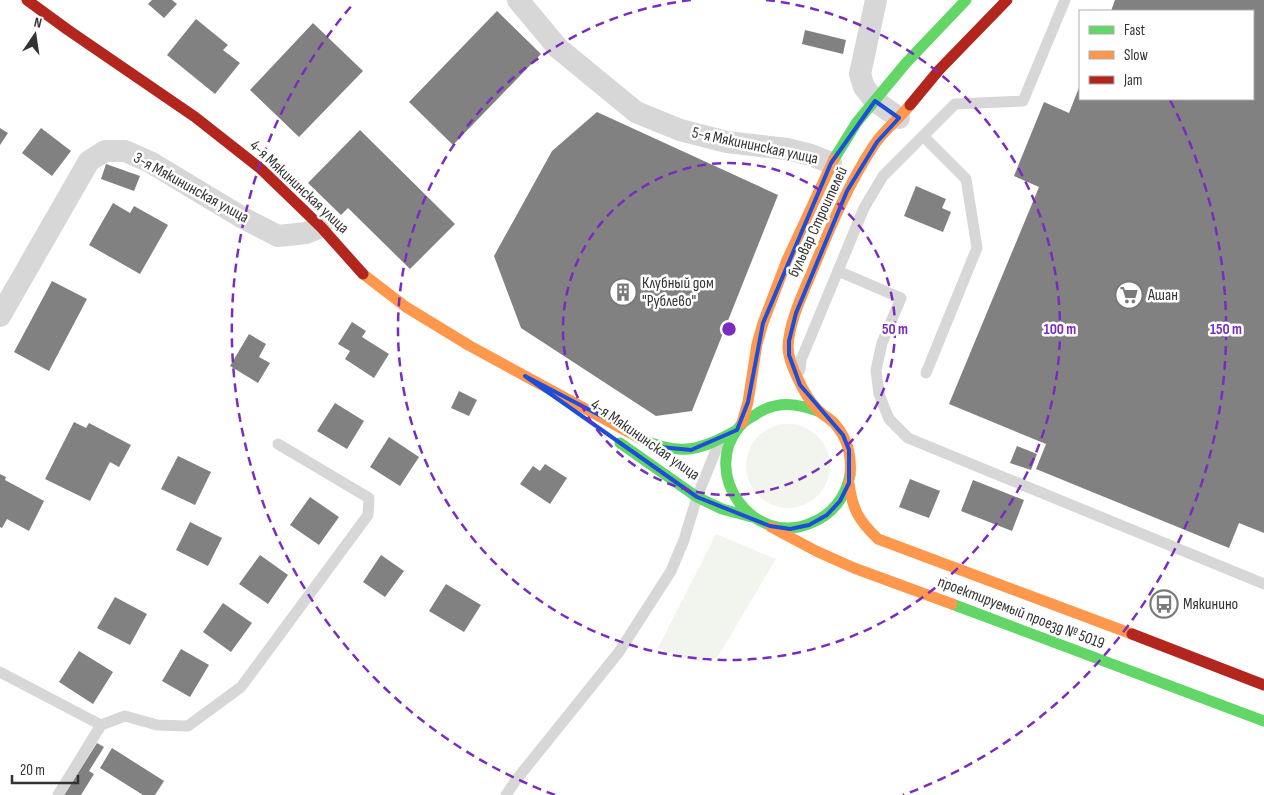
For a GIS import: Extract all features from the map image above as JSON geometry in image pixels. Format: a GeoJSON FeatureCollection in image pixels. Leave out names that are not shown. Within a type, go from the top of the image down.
{"type":"FeatureCollection","features":[{"type":"Feature","properties":{"kind":"street","name":"4-я Мякининская улица"},"geometry":{"type":"LineString","coordinates":[[27,0],[195,117],[261,169],[321,227],[362,273],[406,307],[470,346],[642,440],[660,447],[691,450],[720,439],[740,427]]}},
{"type":"Feature","properties":{"kind":"street","name":"5-я Мякининская улица"},"geometry":{"type":"LineString","coordinates":[[518,0],[558,48],[636,112],[689,133],[727,142],[786,149],[831,162]]}},
{"type":"Feature","properties":{"kind":"street"},"geometry":{"type":"LineString","coordinates":[[876,0],[860,74],[864,87],[874,101],[899,118]]}},
{"type":"Feature","properties":{"kind":"street","name":"бульвар Строителей"},"geometry":{"type":"LineString","coordinates":[[966,0],[906,63],[874,101],[857,122],[831,162],[787,260],[763,323],[757,344],[748,402],[740,427],[729,445],[726,460],[726,477],[740,506],[752,518],[770,526],[790,529],[809,525],[827,515],[840,501],[849,483],[851,467],[849,450],[843,435],[833,422],[820,412],[800,385],[789,356],[788,341],[796,313],[810,277],[847,191],[877,142],[930,80],[1007,0]]}},
{"type":"Feature","properties":{"kind":"street","name":"3-я Мякининская улица"},"geometry":{"type":"LineString","coordinates":[[1,311],[88,161],[104,150],[125,151],[150,162],[243,218],[278,236],[306,233],[321,227]]}},
{"type":"Feature","properties":{"kind":"street","name":"4-я Мякининская улица"},"geometry":{"type":"LineString","coordinates":[[525,376],[697,497],[752,518]]}},
{"type":"Feature","properties":{"kind":"street","name":"бульвар Строителей"},"geometry":{"type":"LineString","coordinates":[[740,427],[759,411],[779,404],[800,405],[820,412]]}},
{"type":"Feature","properties":{"kind":"street","name":"проектируемый проезд № 5019"},"geometry":{"type":"LineString","coordinates":[[849,483],[850,496],[855,512],[865,528],[878,539],[1264,685]]}},
{"type":"Feature","properties":{"kind":"street","name":"проектируемый проезд № 5019"},"geometry":{"type":"LineString","coordinates":[[770,526],[816,551],[854,568],[1264,721]]}},
{"type":"Feature","properties":{"kind":"lane"},"geometry":{"type":"LineString","coordinates":[[800,385],[801,360],[864,208],[883,176],[955,104],[1023,101],[1064,0]]}},
{"type":"Feature","properties":{"kind":"lane"},"geometry":{"type":"LineString","coordinates":[[922,136],[966,180],[977,248],[926,373]]}},
{"type":"Feature","properties":{"kind":"lane"},"geometry":{"type":"LineString","coordinates":[[838,271],[901,298],[882,343],[876,370],[879,394],[889,419],[908,438],[1264,584]]}},
{"type":"Feature","properties":{"kind":"lane"},"geometry":{"type":"LineString","coordinates":[[506,795],[619,652],[671,571],[720,439]]}},
{"type":"Feature","properties":{"kind":"lane"},"geometry":{"type":"LineString","coordinates":[[58,795],[101,724],[125,716],[156,725],[188,726],[241,688],[368,515],[368,498],[278,444]]}},
{"type":"Feature","properties":{"kind":"lane"},"geometry":{"type":"LineString","coordinates":[[0,672],[101,724]]}},
{"type":"Feature","properties":{"kind":"highlighted area"},"geometry":{"type":"Polygon","coordinates":[[[875,101],[899,118],[877,142],[847,191],[796,313],[789,341],[789,355],[800,385],[843,435],[849,450],[849,483],[840,501],[827,515],[809,525],[790,529],[770,526],[697,497],[525,376],[660,447],[691,450],[737,430],[748,402],[763,323],[831,163],[875,101]]]}},
{"type":"Feature","properties":{"kind":"shaded area"},"geometry":{"type":"Polygon","coordinates":[[[780,424],[796,424],[812,431],[823,442],[830,458],[827,482],[818,496],[812,501],[796,508],[780,508],[764,501],[753,490],[746,474],[746,458],[753,442],[764,431],[780,424]]]}},
{"type":"Feature","properties":{"kind":"shaded area"},"geometry":{"type":"Polygon","coordinates":[[[716,534],[776,559],[717,658],[696,662],[658,648],[716,534]]]}},
{"type":"Feature","properties":{"kind":"building"},"geometry":{"type":"Polygon","coordinates":[[[152,0],[172,0],[177,4],[164,18],[148,4],[152,0]]]}},
{"type":"Feature","properties":{"kind":"building","name":"Ашан"},"geometry":{"type":"Polygon","coordinates":[[[1115,0],[1264,0],[1264,533],[1239,523],[1229,548],[1036,469],[1046,444],[949,404],[1039,187],[1014,176],[1044,102],[1069,113],[1079,88],[1079,100],[1254,100],[1254,10],[1111,10],[1115,0]]]}},
{"type":"Feature","properties":{"kind":"building"},"geometry":{"type":"Polygon","coordinates":[[[497,11],[541,54],[453,145],[409,102],[497,11]]]}},
{"type":"Feature","properties":{"kind":"building"},"geometry":{"type":"Polygon","coordinates":[[[196,19],[228,45],[223,50],[240,63],[215,94],[167,55],[196,19]]]}},
{"type":"Feature","properties":{"kind":"building"},"geometry":{"type":"Polygon","coordinates":[[[313,23],[363,71],[299,137],[250,90],[313,23]]]}},
{"type":"Feature","properties":{"kind":"building"},"geometry":{"type":"Polygon","coordinates":[[[805,30],[846,40],[843,54],[802,44],[805,30]]]}},
{"type":"Feature","properties":{"kind":"building","name":"Клубный дом \"Рублево\""},"geometry":{"type":"Polygon","coordinates":[[[597,112],[778,195],[692,411],[656,416],[521,328],[494,256],[552,151],[597,112]]]}},
{"type":"Feature","properties":{"kind":"building"},"geometry":{"type":"Polygon","coordinates":[[[0,128],[8,133],[0,145],[0,128]]]}},
{"type":"Feature","properties":{"kind":"building"},"geometry":{"type":"Polygon","coordinates":[[[41,128],[71,151],[52,176],[22,153],[41,128]]]}},
{"type":"Feature","properties":{"kind":"building"},"geometry":{"type":"Polygon","coordinates":[[[360,130],[455,224],[410,269],[348,208],[341,215],[308,183],[360,130]]]}},
{"type":"Feature","properties":{"kind":"building"},"geometry":{"type":"Polygon","coordinates":[[[106,164],[140,176],[134,191],[101,179],[106,164]]]}},
{"type":"Feature","properties":{"kind":"building"},"geometry":{"type":"Polygon","coordinates":[[[916,186],[946,199],[942,208],[951,212],[943,232],[904,216],[916,186]]]}},
{"type":"Feature","properties":{"kind":"building"},"geometry":{"type":"Polygon","coordinates":[[[113,203],[130,213],[134,206],[168,225],[140,274],[89,245],[113,203]]]}},
{"type":"Feature","properties":{"kind":"building"},"geometry":{"type":"Polygon","coordinates":[[[52,281],[87,299],[49,371],[14,352],[52,281]]]}},
{"type":"Feature","properties":{"kind":"building"},"geometry":{"type":"Polygon","coordinates":[[[352,322],[366,331],[362,337],[389,354],[374,378],[345,359],[350,351],[338,344],[352,322]]]}},
{"type":"Feature","properties":{"kind":"building"},"geometry":{"type":"Polygon","coordinates":[[[249,334],[266,344],[259,357],[270,363],[258,383],[230,366],[249,334]]]}},
{"type":"Feature","properties":{"kind":"building"},"geometry":{"type":"Polygon","coordinates":[[[459,391],[477,400],[469,416],[451,408],[459,391]]]}},
{"type":"Feature","properties":{"kind":"building"},"geometry":{"type":"Polygon","coordinates":[[[335,403],[364,421],[347,449],[317,431],[335,403]]]}},
{"type":"Feature","properties":{"kind":"building"},"geometry":{"type":"Polygon","coordinates":[[[74,422],[86,428],[89,423],[131,445],[119,467],[110,462],[90,501],[45,479],[74,422]]]}},
{"type":"Feature","properties":{"kind":"building"},"geometry":{"type":"Polygon","coordinates":[[[389,437],[419,457],[400,486],[370,467],[389,437]]]}},
{"type":"Feature","properties":{"kind":"building"},"geometry":{"type":"Polygon","coordinates":[[[1017,446],[1037,454],[1031,470],[1010,463],[1017,446]]]}},
{"type":"Feature","properties":{"kind":"building"},"geometry":{"type":"Polygon","coordinates":[[[178,456],[211,472],[195,505],[161,489],[178,456]]]}},
{"type":"Feature","properties":{"kind":"building"},"geometry":{"type":"Polygon","coordinates":[[[545,464],[567,478],[550,504],[520,484],[533,466],[540,471],[545,464]]]}},
{"type":"Feature","properties":{"kind":"building"},"geometry":{"type":"Polygon","coordinates":[[[0,474],[6,477],[5,480],[44,501],[29,531],[7,519],[2,528],[0,527],[0,474]]]}},
{"type":"Feature","properties":{"kind":"building"},"geometry":{"type":"Polygon","coordinates":[[[910,479],[940,491],[929,518],[899,507],[910,479]]]}},
{"type":"Feature","properties":{"kind":"building"},"geometry":{"type":"Polygon","coordinates":[[[973,480],[1024,500],[1012,531],[961,511],[973,480]]]}},
{"type":"Feature","properties":{"kind":"building"},"geometry":{"type":"Polygon","coordinates":[[[310,497],[339,517],[319,545],[290,525],[310,497]]]}},
{"type":"Feature","properties":{"kind":"building"},"geometry":{"type":"Polygon","coordinates":[[[190,522],[222,538],[208,566],[176,550],[190,522]]]}},
{"type":"Feature","properties":{"kind":"building"},"geometry":{"type":"Polygon","coordinates":[[[260,555],[288,575],[268,604],[239,584],[260,555]]]}},
{"type":"Feature","properties":{"kind":"building"},"geometry":{"type":"Polygon","coordinates":[[[381,555],[404,571],[385,597],[363,582],[381,555]]]}},
{"type":"Feature","properties":{"kind":"building"},"geometry":{"type":"Polygon","coordinates":[[[446,584],[481,605],[464,632],[429,611],[446,584]]]}},
{"type":"Feature","properties":{"kind":"building"},"geometry":{"type":"Polygon","coordinates":[[[115,597],[147,614],[130,645],[97,628],[115,597]]]}},
{"type":"Feature","properties":{"kind":"building"},"geometry":{"type":"Polygon","coordinates":[[[223,603],[252,623],[231,652],[203,632],[223,603]]]}},
{"type":"Feature","properties":{"kind":"building"},"geometry":{"type":"Polygon","coordinates":[[[181,649],[209,665],[190,697],[162,681],[181,649]]]}},
{"type":"Feature","properties":{"kind":"building"},"geometry":{"type":"Polygon","coordinates":[[[79,651],[113,672],[93,704],[59,682],[79,651]]]}},
{"type":"Feature","properties":{"kind":"building"},"geometry":{"type":"Polygon","coordinates":[[[97,743],[104,747],[89,771],[94,774],[81,795],[64,795],[97,743]]]}},
{"type":"Feature","properties":{"kind":"building"},"geometry":{"type":"Polygon","coordinates":[[[112,748],[164,781],[155,795],[143,795],[100,768],[112,748]]]}},
{"type":"Feature","properties":{"kind":"traffic: fast"},"geometry":{"type":"LineString","coordinates":[[834,159],[857,122],[906,63],[966,0]]}},
{"type":"Feature","properties":{"kind":"traffic: fast"},"geometry":{"type":"LineString","coordinates":[[820,412],[787,404],[763,410],[745,421],[729,445],[726,465],[729,484],[739,502],[753,516],[770,525],[790,528],[819,520],[832,510],[845,491],[850,475]]}},
{"type":"Feature","properties":{"kind":"traffic: fast"},"geometry":{"type":"LineString","coordinates":[[641,439],[668,448],[691,449],[712,442],[737,430]]}},
{"type":"Feature","properties":{"kind":"traffic: fast"},"geometry":{"type":"LineString","coordinates":[[620,443],[697,497],[722,509],[752,517]]}},
{"type":"Feature","properties":{"kind":"traffic: fast"},"geometry":{"type":"LineString","coordinates":[[952,604],[1264,721]]}},
{"type":"Feature","properties":{"kind":"traffic: slow"},"geometry":{"type":"LineString","coordinates":[[850,475],[849,454],[842,434],[839,428],[810,400],[802,387],[790,359],[788,351],[789,337],[802,296],[849,189],[865,159],[878,140],[910,105]]}},
{"type":"Feature","properties":{"kind":"traffic: slow"},"geometry":{"type":"LineString","coordinates":[[742,423],[748,402],[757,344],[763,323],[787,260],[834,159]]}},
{"type":"Feature","properties":{"kind":"traffic: slow"},"geometry":{"type":"LineString","coordinates":[[363,274],[406,307],[470,346],[641,439]]}},
{"type":"Feature","properties":{"kind":"traffic: slow"},"geometry":{"type":"LineString","coordinates":[[849,483],[854,507],[861,520],[878,539],[1132,634]]}},
{"type":"Feature","properties":{"kind":"traffic: slow"},"geometry":{"type":"LineString","coordinates":[[771,527],[816,551],[854,568],[952,604]]}},
{"type":"Feature","properties":{"kind":"traffic: jam"},"geometry":{"type":"LineString","coordinates":[[27,0],[195,117],[261,169],[321,227],[363,274]]}},
{"type":"Feature","properties":{"kind":"traffic: jam"},"geometry":{"type":"LineString","coordinates":[[910,105],[939,70],[1007,0]]}},
{"type":"Feature","properties":{"kind":"traffic: jam"},"geometry":{"type":"LineString","coordinates":[[1132,634],[1264,685]]}},
{"type":"Feature","properties":{"kind":"place","name":"Клубный дом \"Рублево\""},"geometry":{"type":"Point","coordinates":[623,292]}},
{"type":"Feature","properties":{"kind":"place","name":"Ашан"},"geometry":{"type":"Point","coordinates":[1129,295]}},
{"type":"Feature","properties":{"kind":"place","name":"Мякинино"},"geometry":{"type":"Point","coordinates":[1164,604]}}]}
